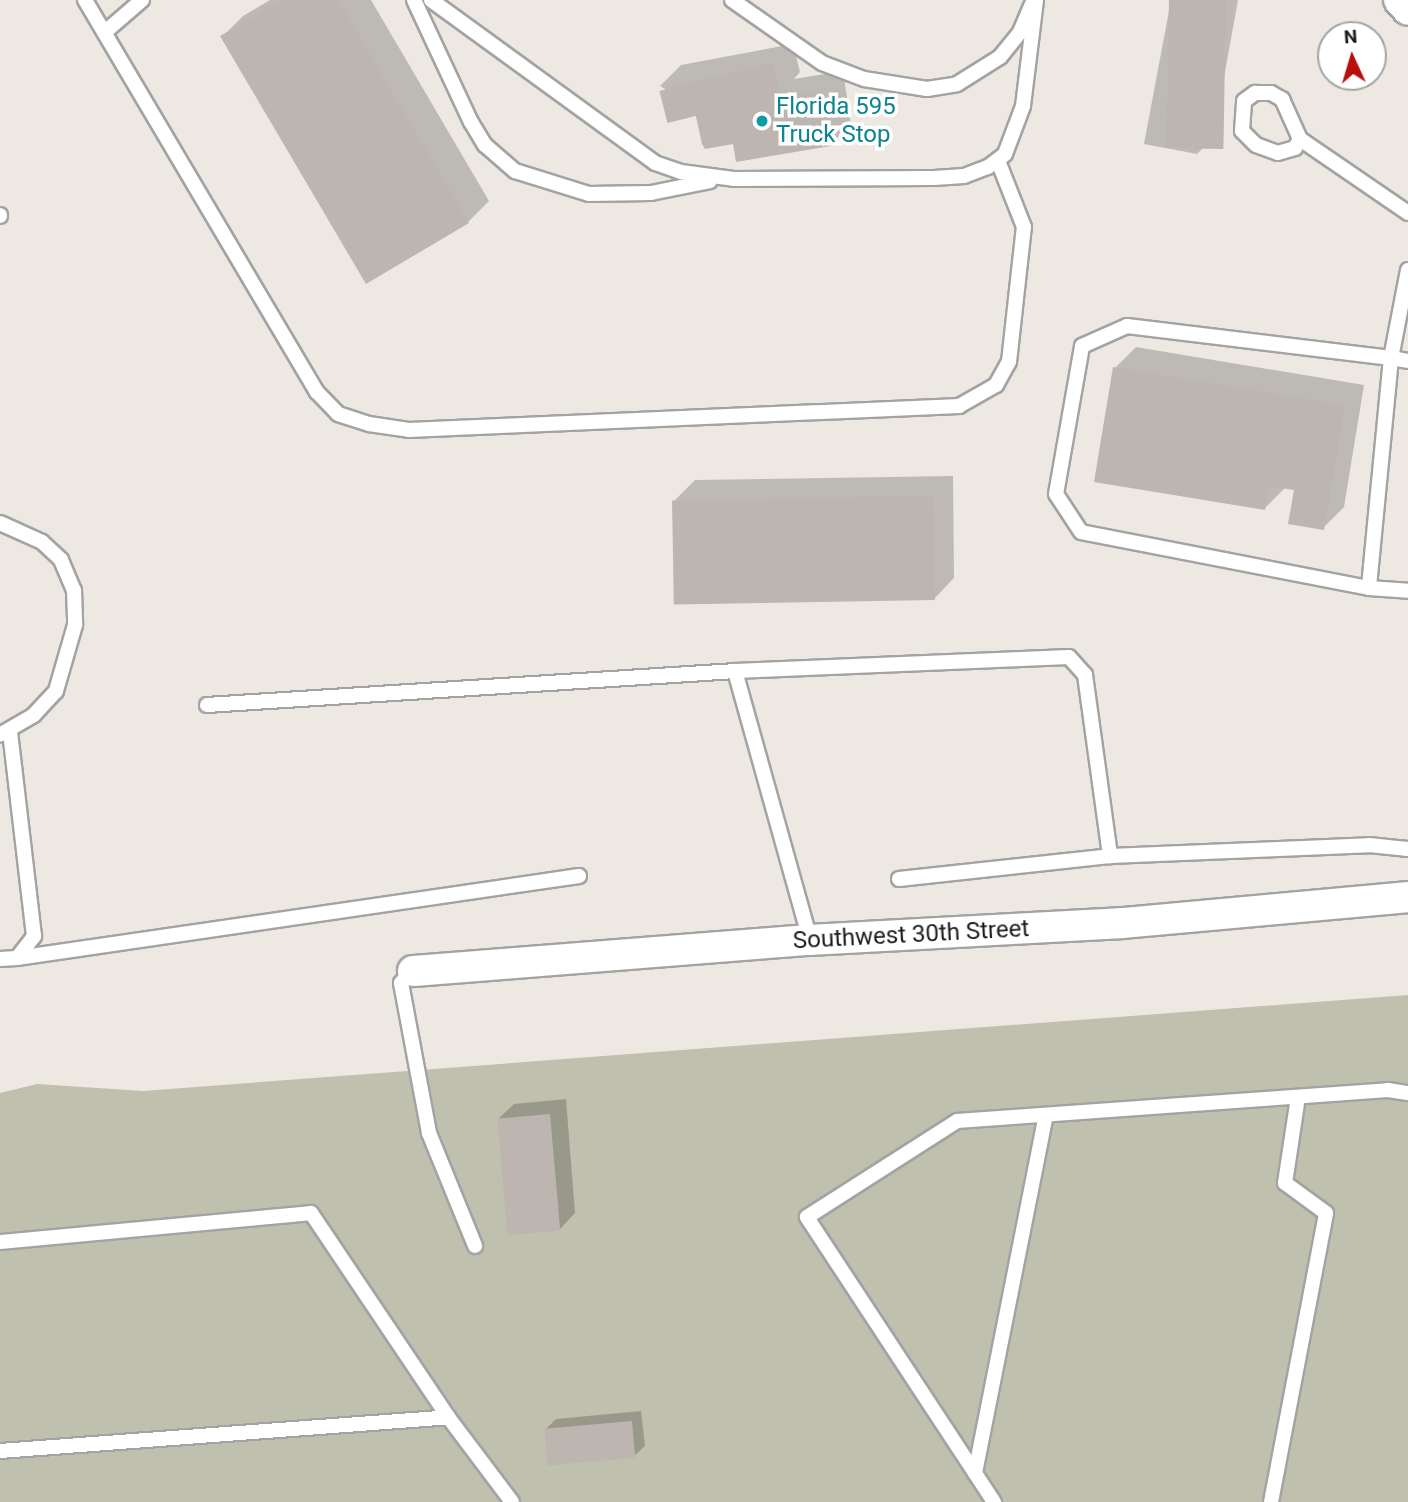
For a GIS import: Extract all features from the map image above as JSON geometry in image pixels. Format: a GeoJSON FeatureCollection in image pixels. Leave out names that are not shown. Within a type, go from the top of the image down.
{"type":"FeatureCollection","features":[{"type":"Feature","properties":{"kind":"street"},"geometry":{"type":"LineString","coordinates":[[1399,0],[1408,10]]}},
{"type":"Feature","properties":{"kind":"street","name":"Southwest 30th Street"},"geometry":{"type":"LineString","coordinates":[[413,971],[810,940],[1123,923],[1408,897]]}},
{"type":"Feature","properties":{"kind":"lane"},"geometry":{"type":"LineString","coordinates":[[85,0],[317,392],[338,414],[409,430],[959,406],[996,385],[1009,362],[1024,227],[998,162]]}},
{"type":"Feature","properties":{"kind":"lane"},"geometry":{"type":"LineString","coordinates":[[105,32],[142,0]]}},
{"type":"Feature","properties":{"kind":"lane"},"geometry":{"type":"LineString","coordinates":[[414,0],[471,122],[485,145],[515,171],[589,194],[651,193],[725,178]]}},
{"type":"Feature","properties":{"kind":"lane"},"geometry":{"type":"LineString","coordinates":[[430,0],[654,163],[681,172],[725,178],[934,178],[964,176],[998,162],[1023,106],[1035,0]]}},
{"type":"Feature","properties":{"kind":"lane"},"geometry":{"type":"LineString","coordinates":[[732,0],[822,63],[864,79],[927,89],[957,84],[1000,57],[1020,32],[1035,0]]}},
{"type":"Feature","properties":{"kind":"lane"},"geometry":{"type":"LineString","coordinates":[[1300,139],[1294,148],[1278,153],[1256,145],[1242,131],[1244,101],[1255,93],[1271,93],[1282,99],[1300,139],[1408,213]]}},
{"type":"Feature","properties":{"kind":"lane"},"geometry":{"type":"LineString","coordinates":[[1369,588],[1391,358],[1408,270]]}},
{"type":"Feature","properties":{"kind":"lane"},"geometry":{"type":"LineString","coordinates":[[1408,361],[1127,326],[1082,346],[1056,494],[1081,532],[1369,588],[1408,590]]}},
{"type":"Feature","properties":{"kind":"lane"},"geometry":{"type":"LineString","coordinates":[[0,523],[43,542],[61,560],[74,590],[75,625],[56,691],[5,733],[34,936],[17,958]]}},
{"type":"Feature","properties":{"kind":"lane"},"geometry":{"type":"LineString","coordinates":[[207,705],[735,671],[1069,657],[1086,675],[1110,856]]}},
{"type":"Feature","properties":{"kind":"lane"},"geometry":{"type":"LineString","coordinates":[[735,671],[810,940]]}},
{"type":"Feature","properties":{"kind":"lane"},"geometry":{"type":"LineString","coordinates":[[899,879],[1110,856],[1369,845],[1408,849]]}},
{"type":"Feature","properties":{"kind":"lane"},"geometry":{"type":"LineString","coordinates":[[0,959],[579,876]]}},
{"type":"Feature","properties":{"kind":"lane"},"geometry":{"type":"LineString","coordinates":[[413,971],[401,983],[429,1133],[475,1246]]}},
{"type":"Feature","properties":{"kind":"lane"},"geometry":{"type":"LineString","coordinates":[[994,1502],[807,1217],[957,1121],[1388,1090],[1408,1093]]}},
{"type":"Feature","properties":{"kind":"lane"},"geometry":{"type":"LineString","coordinates":[[1271,1502],[1326,1213],[1285,1183],[1298,1097]]}},
{"type":"Feature","properties":{"kind":"lane"},"geometry":{"type":"LineString","coordinates":[[975,1472],[1046,1116]]}},
{"type":"Feature","properties":{"kind":"lane"},"geometry":{"type":"LineString","coordinates":[[0,1242],[311,1213],[448,1417],[512,1502]]}},
{"type":"Feature","properties":{"kind":"lane"},"geometry":{"type":"LineString","coordinates":[[0,1451],[448,1417]]}},
{"type":"Feature","properties":{"kind":"shaded area"},"geometry":{"type":"Polygon","coordinates":[[[1408,995],[1408,1502],[0,1502],[0,1093],[37,1084],[143,1091],[1408,995]]]}},
{"type":"Feature","properties":{"kind":"building"},"geometry":{"type":"Polygon","coordinates":[[[283,0],[338,0],[469,223],[366,284],[220,36],[283,0]]]}},
{"type":"Feature","properties":{"kind":"building"},"geometry":{"type":"Polygon","coordinates":[[[1169,0],[1226,1],[1223,149],[1166,148],[1169,0]]]}},
{"type":"Feature","properties":{"kind":"building","name":"Florida 595 Truck Stop"},"geometry":{"type":"Polygon","coordinates":[[[772,63],[780,95],[667,123],[659,91],[772,63]]]}},
{"type":"Feature","properties":{"kind":"building","name":"Florida 595 Truck Stop"},"geometry":{"type":"Polygon","coordinates":[[[822,91],[831,146],[736,162],[733,144],[705,149],[702,144],[695,112],[822,91]]]}},
{"type":"Feature","properties":{"kind":"building"},"geometry":{"type":"Polygon","coordinates":[[[1113,367],[1345,405],[1324,530],[1288,524],[1294,490],[1269,486],[1265,510],[1094,482],[1113,367]]]}},
{"type":"Feature","properties":{"kind":"building"},"geometry":{"type":"Polygon","coordinates":[[[933,496],[935,600],[674,605],[672,501],[933,496]]]}},
{"type":"Feature","properties":{"kind":"building"},"geometry":{"type":"Polygon","coordinates":[[[550,1114],[560,1231],[507,1235],[497,1119],[550,1114]]]}},
{"type":"Feature","properties":{"kind":"building"},"geometry":{"type":"Polygon","coordinates":[[[632,1421],[635,1458],[548,1466],[544,1429],[632,1421]]]}},
{"type":"Feature","properties":{"kind":"place","name":"Florida 595 Truck Stop"},"geometry":{"type":"Point","coordinates":[762,121]}}]}
